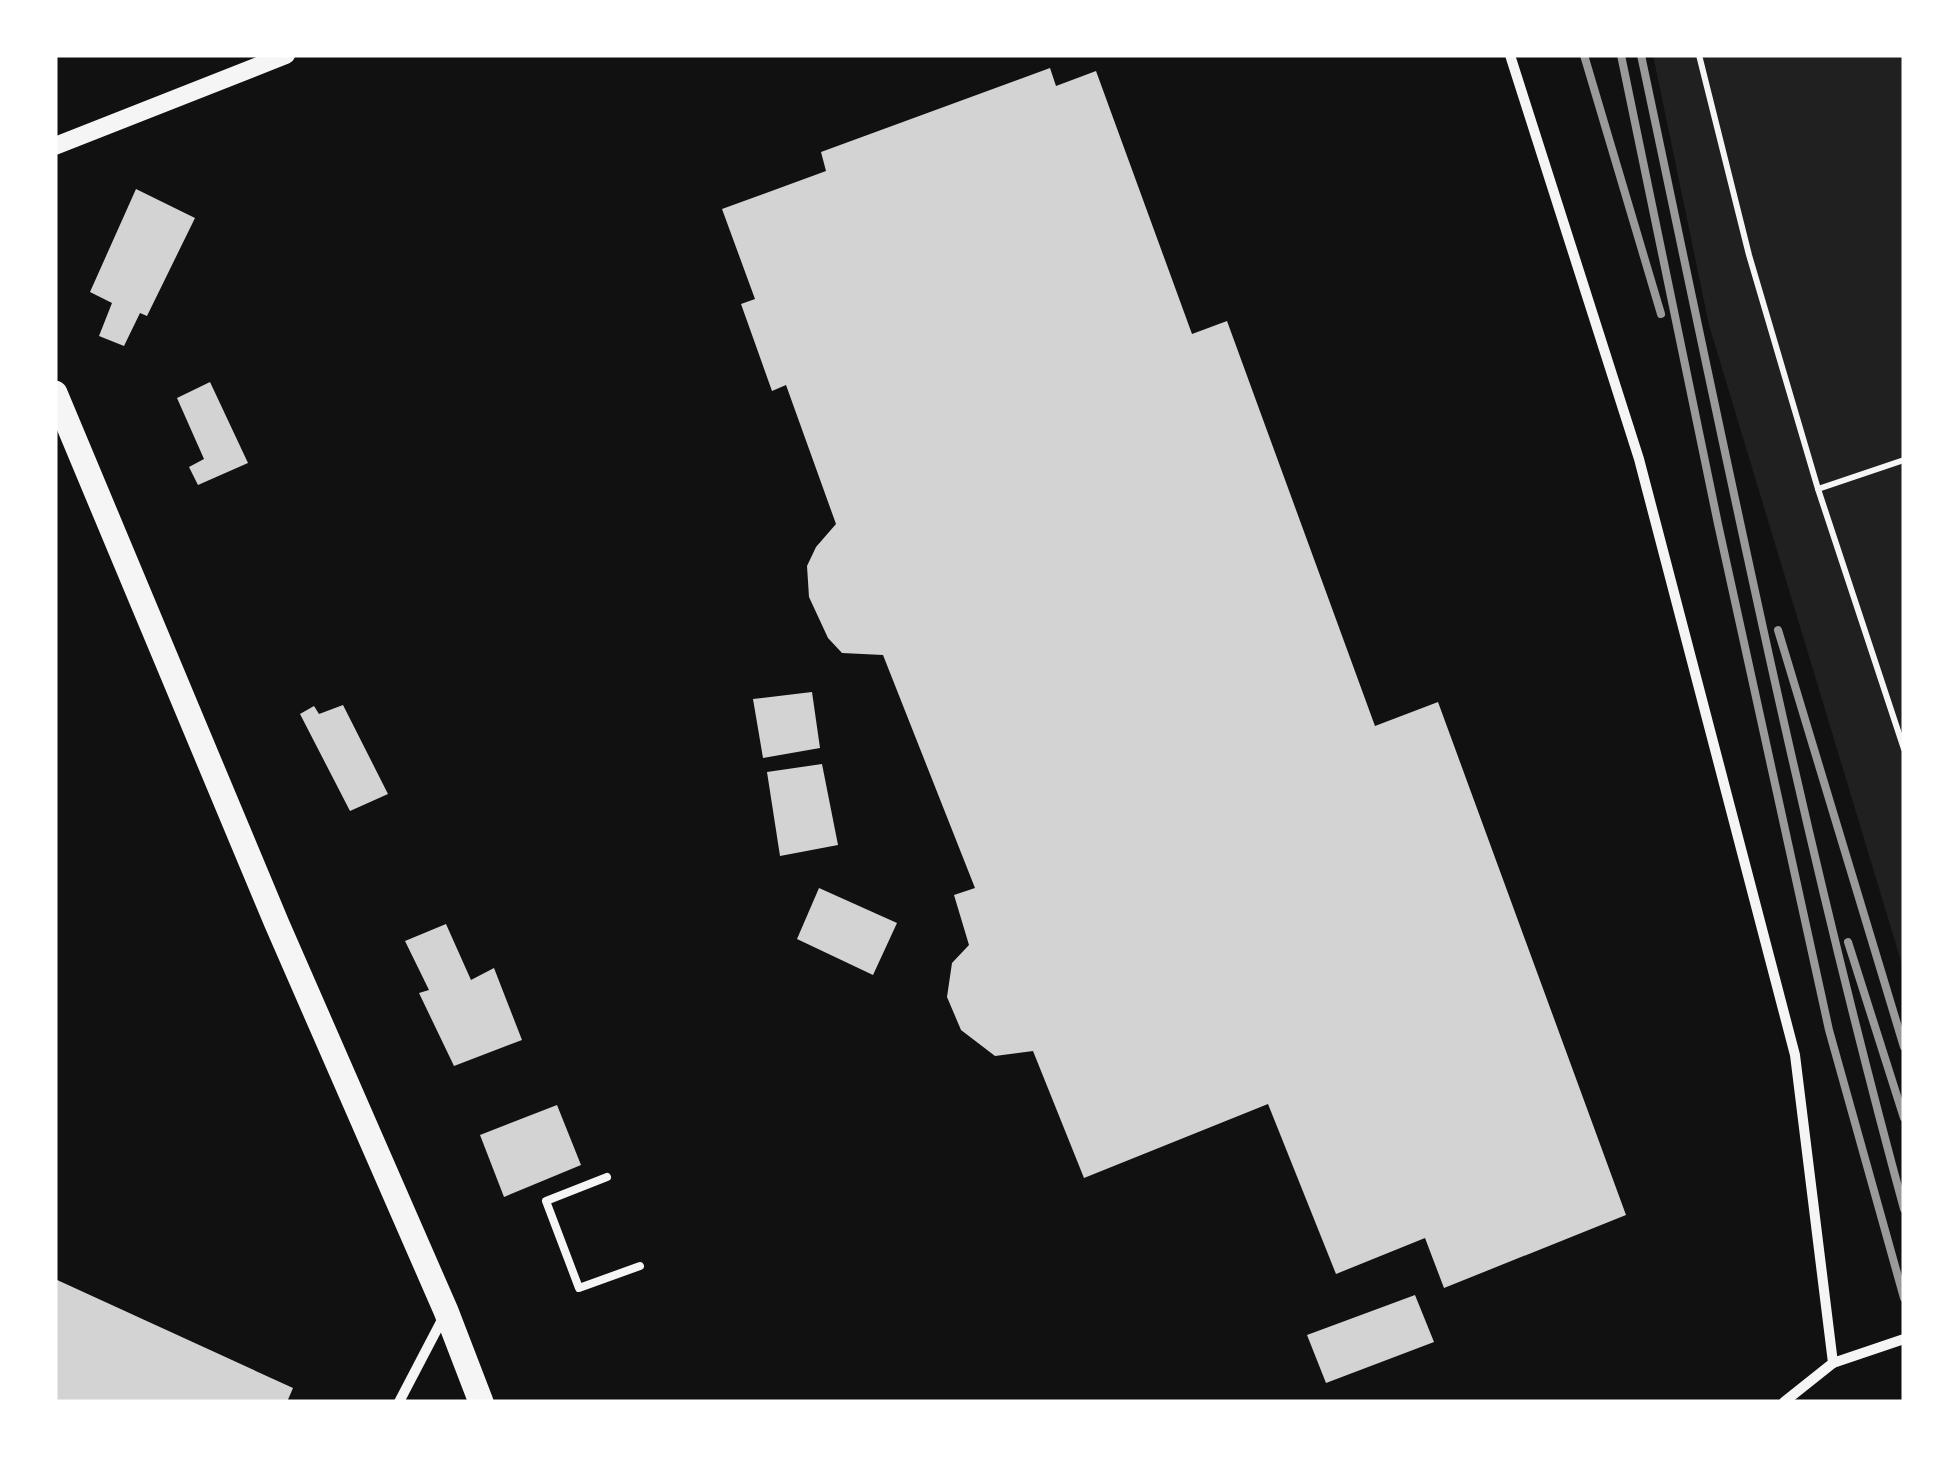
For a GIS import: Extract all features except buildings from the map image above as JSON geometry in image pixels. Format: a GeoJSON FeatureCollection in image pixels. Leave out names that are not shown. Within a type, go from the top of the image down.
{"type":"FeatureCollection","features":[{"type":"Feature","properties":{"kind":"main road"},"geometry":{"type":"LineString","coordinates":[[55,393],[481,1402]]}},
{"type":"Feature","properties":{"kind":"street"},"geometry":{"type":"LineString","coordinates":[[55,146],[286,55]]}},
{"type":"Feature","properties":{"kind":"street"},"geometry":{"type":"LineString","coordinates":[[1510,55],[1639,459],[1794,1055],[1833,1363]]}},
{"type":"Feature","properties":{"kind":"street"},"geometry":{"type":"LineString","coordinates":[[399,1402],[446,1312]]}},
{"type":"Feature","properties":{"kind":"street"},"geometry":{"type":"LineString","coordinates":[[1784,1402],[1833,1363],[1904,1339]]}},
{"type":"Feature","properties":{"kind":"lane"},"geometry":{"type":"LineString","coordinates":[[607,1177],[546,1201],[579,1288],[640,1266]]}},
{"type":"Feature","properties":{"kind":"path"},"geometry":{"type":"LineString","coordinates":[[1699,55],[1749,256],[1818,488],[1904,749]]}},
{"type":"Feature","properties":{"kind":"path"},"geometry":{"type":"LineString","coordinates":[[1818,488],[1904,460]]}},
{"type":"Feature","properties":{"kind":"shaded area"},"geometry":{"type":"Polygon","coordinates":[[[1653,55],[1904,55],[1904,971],[1709,325],[1653,55]]]}},
{"type":"Feature","properties":{"kind":"railway"},"geometry":{"type":"LineString","coordinates":[[1584,55],[1661,314]]}},
{"type":"Feature","properties":{"kind":"railway"},"geometry":{"type":"LineString","coordinates":[[1621,55],[1829,1030],[1904,1298]]}},
{"type":"Feature","properties":{"kind":"railway"},"geometry":{"type":"LineString","coordinates":[[1641,55],[1797,778],[1904,1209]]}},
{"type":"Feature","properties":{"kind":"railway"},"geometry":{"type":"LineString","coordinates":[[1778,630],[1904,1047]]}},
{"type":"Feature","properties":{"kind":"railway"},"geometry":{"type":"LineString","coordinates":[[1848,942],[1904,1118]]}}]}
